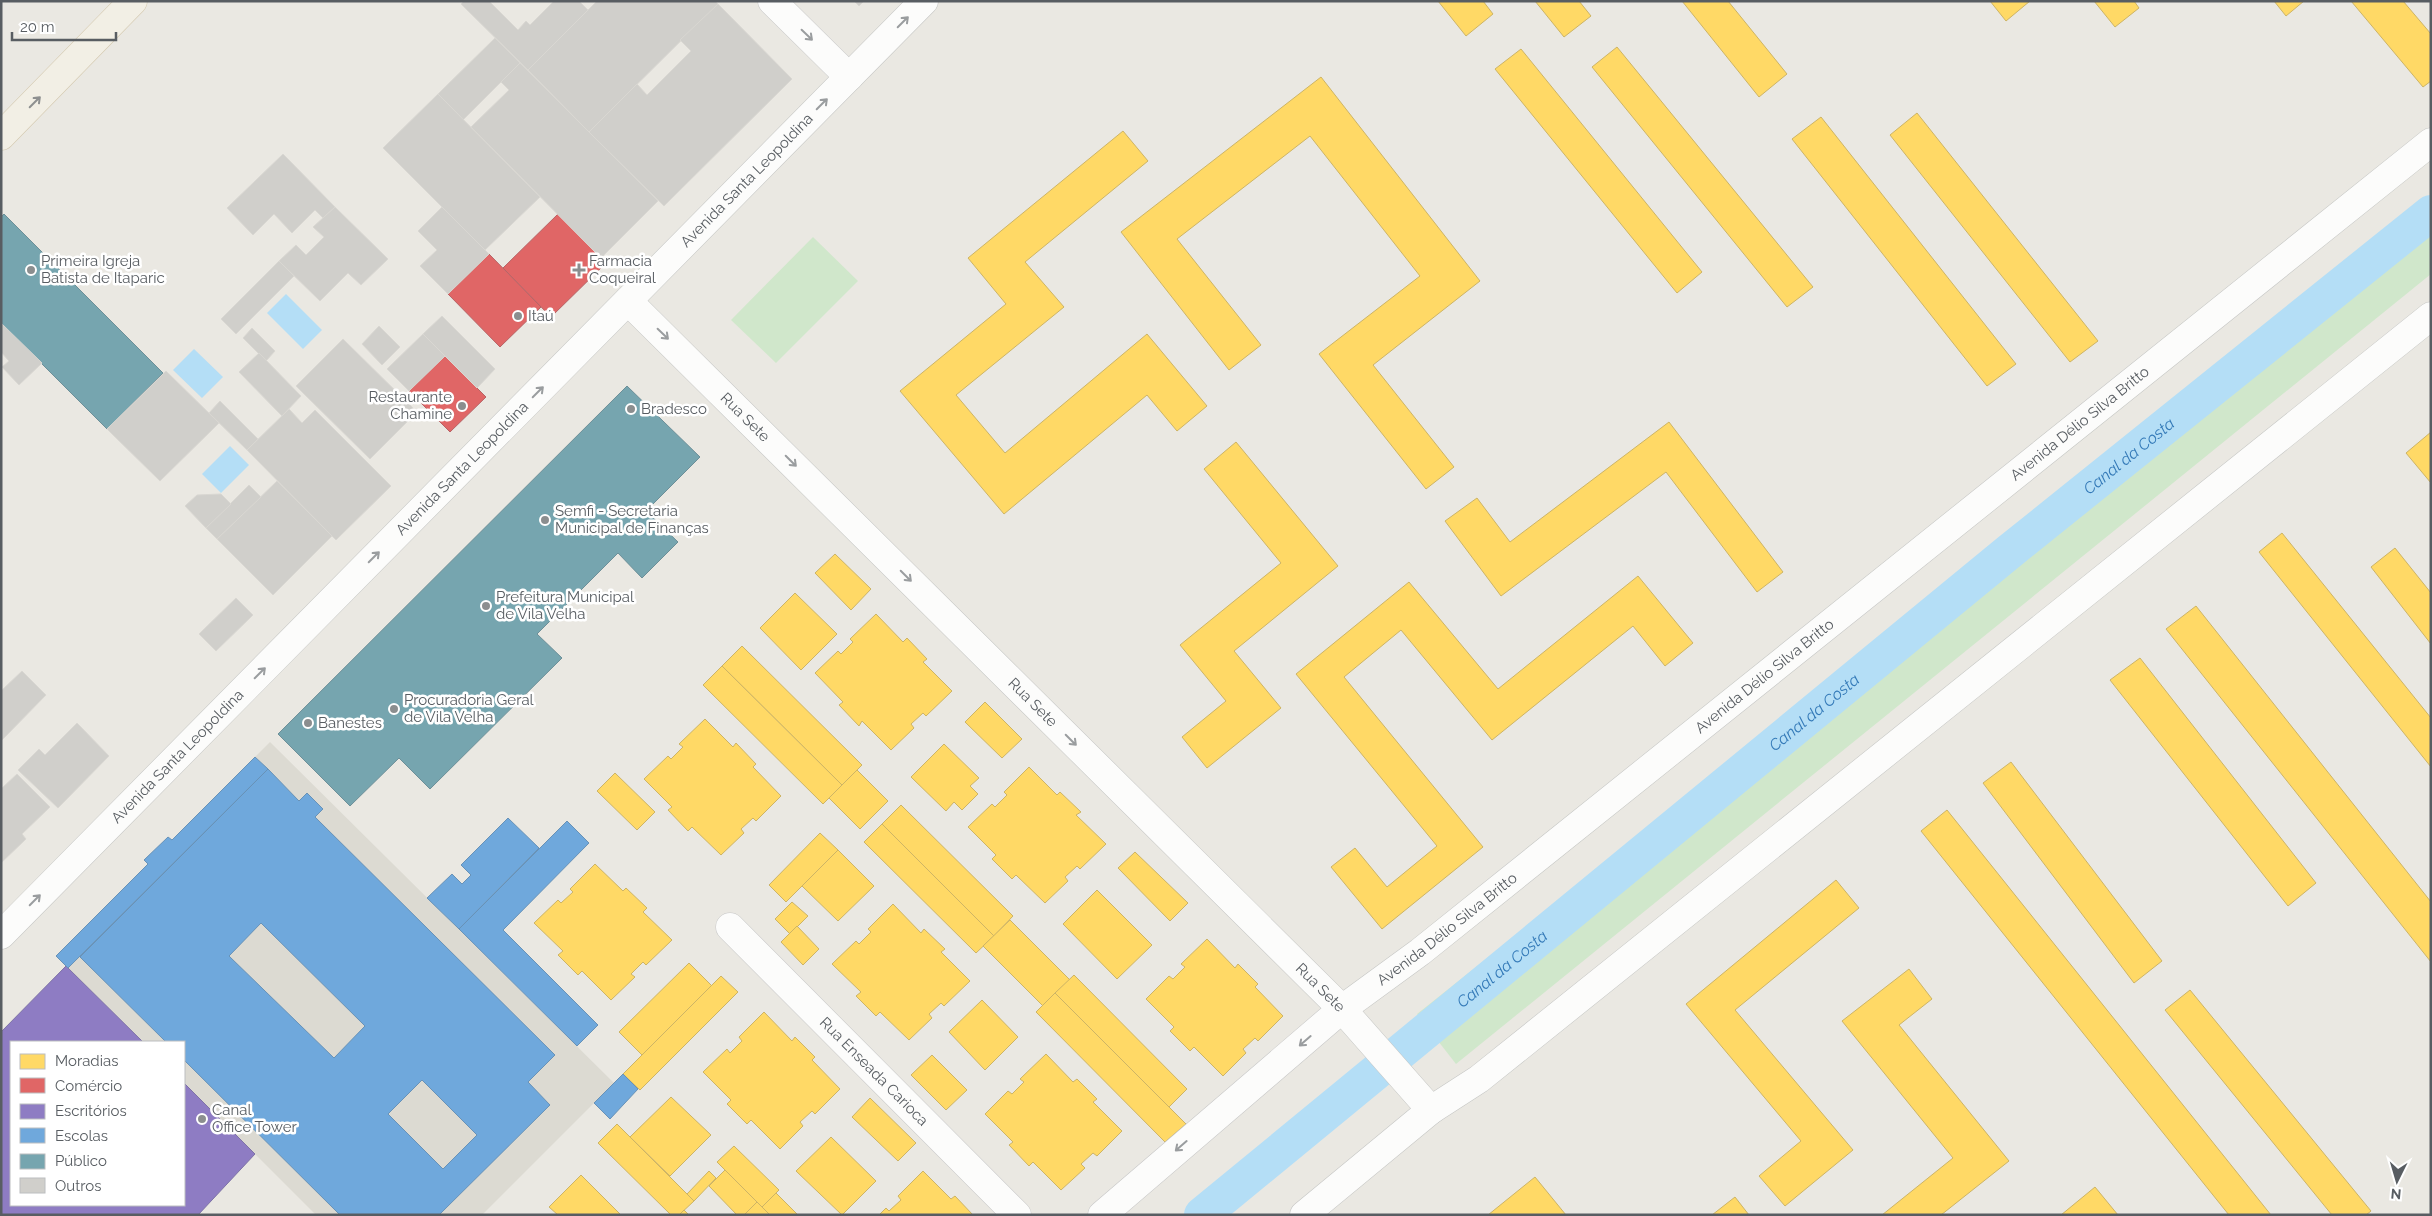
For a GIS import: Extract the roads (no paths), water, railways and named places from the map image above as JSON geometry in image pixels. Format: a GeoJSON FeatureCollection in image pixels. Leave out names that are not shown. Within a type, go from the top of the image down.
{"type":"FeatureCollection","features":[{"type":"Feature","properties":{"kind":"main road"},"geometry":{"type":"LineString","coordinates":[[1,136],[133,1]]}},
{"type":"Feature","properties":{"kind":"street"},"geometry":{"type":"LineString","coordinates":[[772,1],[849,77]]}},
{"type":"Feature","properties":{"kind":"street","name":"Avenida Santa Leopoldina"},"geometry":{"type":"LineString","coordinates":[[1,935],[924,1]]}},
{"type":"Feature","properties":{"kind":"street","name":"Avenida Délio Silva Britto"},"geometry":{"type":"LineString","coordinates":[[1102,1215],[1342,1009],[1427,946],[2431,142]]}},
{"type":"Feature","properties":{"kind":"street","name":"Rua Sete"},"geometry":{"type":"LineString","coordinates":[[628,300],[1342,1009],[1431,1110]]}},
{"type":"Feature","properties":{"kind":"street"},"geometry":{"type":"LineString","coordinates":[[1304,1215],[1431,1110],[1479,1079],[2431,316]]}},
{"type":"Feature","properties":{"kind":"street","name":"Rua Enseada Carioca"},"geometry":{"type":"LineString","coordinates":[[730,928],[1017,1215]]}},
{"type":"Feature","properties":{"kind":"water"},"geometry":{"type":"Polygon","coordinates":[[[286,294],[322,330],[303,349],[267,313],[286,294]]]}},
{"type":"Feature","properties":{"kind":"water"},"geometry":{"type":"Polygon","coordinates":[[[194,349],[223,377],[202,398],[173,370],[194,349]]]}},
{"type":"Feature","properties":{"kind":"water"},"geometry":{"type":"Polygon","coordinates":[[[230,446],[249,465],[221,493],[202,474],[230,446]]]}},
{"type":"Feature","properties":{"kind":"waterway","name":"Canal da Costa"},"geometry":{"type":"LineString","coordinates":[[1202,1215],[2010,551],[2431,213]]}},
{"type":"Feature","properties":{"kind":"place","name":"Primeira Igreja Batista de Itaparic"},"geometry":{"type":"Point","coordinates":[31,270]}},
{"type":"Feature","properties":{"kind":"place","name":"Farmacia Coqueiral"},"geometry":{"type":"Point","coordinates":[579,270]}},
{"type":"Feature","properties":{"kind":"place","name":"Itaú"},"geometry":{"type":"Point","coordinates":[518,316]}},
{"type":"Feature","properties":{"kind":"place","name":"Restaurante Chamine"},"geometry":{"type":"Point","coordinates":[462,406]}},
{"type":"Feature","properties":{"kind":"place","name":"Bradesco"},"geometry":{"type":"Point","coordinates":[631,409]}},
{"type":"Feature","properties":{"kind":"place","name":"Semfi - Secretaria Municipal de Finanças"},"geometry":{"type":"Point","coordinates":[545,520]}},
{"type":"Feature","properties":{"kind":"place","name":"Prefeitura Municipal de Vila Velha"},"geometry":{"type":"Point","coordinates":[486,606]}},
{"type":"Feature","properties":{"kind":"place","name":"Procuradoria Geral de Vila Velha"},"geometry":{"type":"Point","coordinates":[394,709]}},
{"type":"Feature","properties":{"kind":"place","name":"Banestes"},"geometry":{"type":"Point","coordinates":[308,723]}},
{"type":"Feature","properties":{"kind":"place","name":"Canal Office Tower"},"geometry":{"type":"Point","coordinates":[202,1119]}}]}
